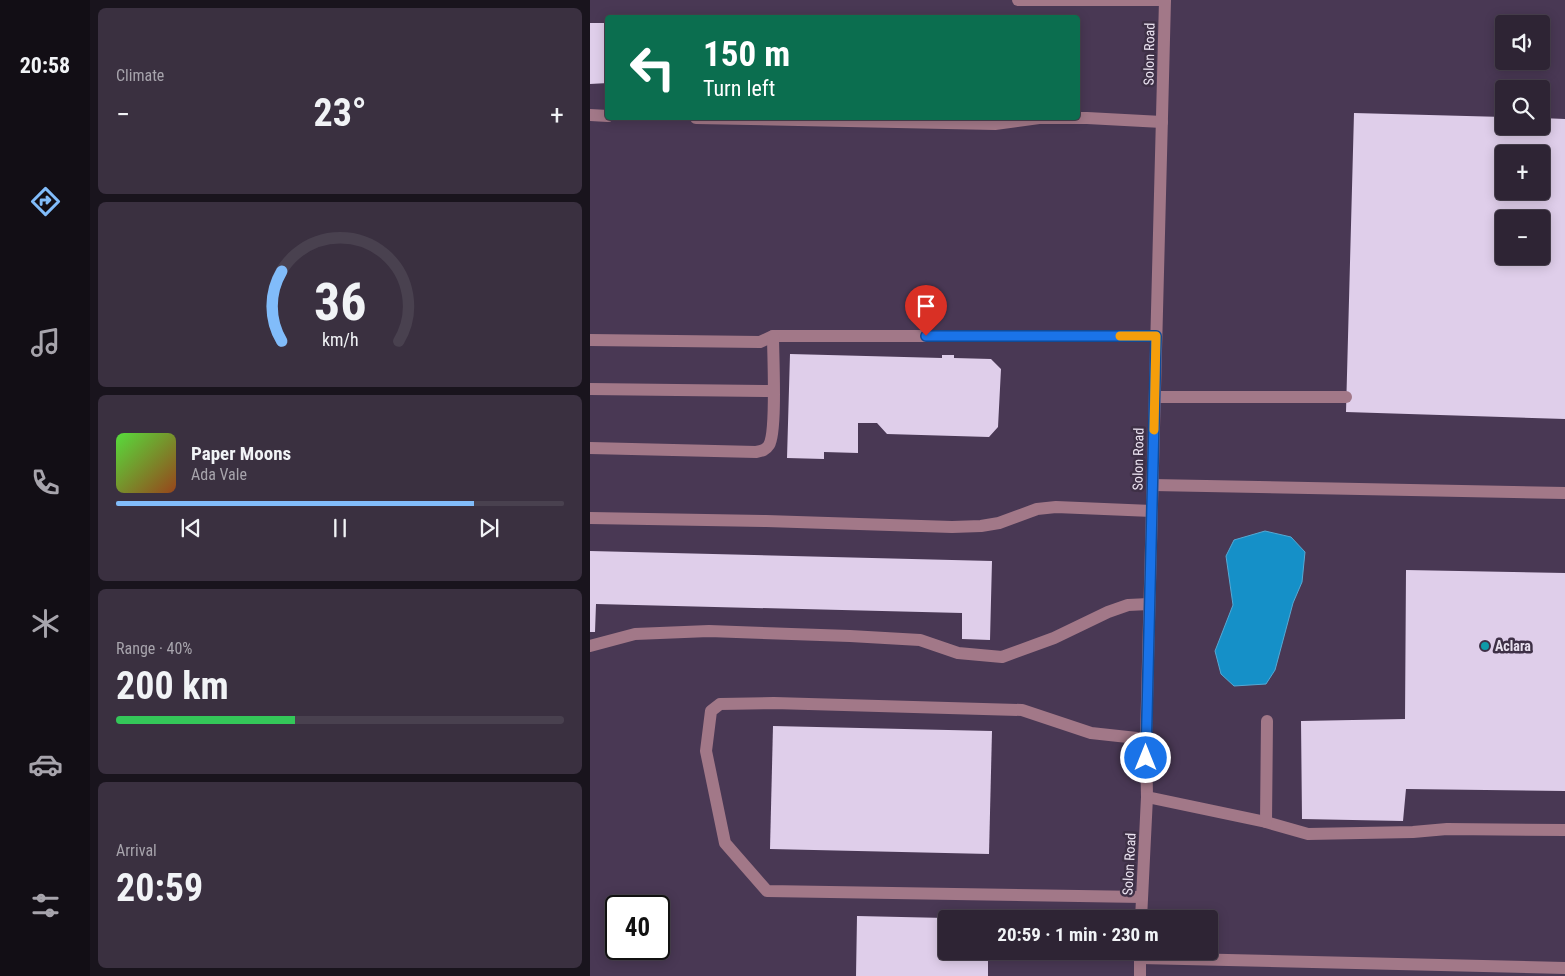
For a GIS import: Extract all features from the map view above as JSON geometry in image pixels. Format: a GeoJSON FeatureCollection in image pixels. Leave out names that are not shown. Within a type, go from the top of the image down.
{"type":"FeatureCollection","features":[{"type":"Feature","properties":{"kind":"street"},"geometry":{"type":"LineString","coordinates":[[1018,0],[1165,0]]}},
{"type":"Feature","properties":{"kind":"street","name":"Solon Road"},"geometry":{"type":"LineString","coordinates":[[1141,910],[1146,797],[1149,604],[1165,0]]}},
{"type":"Feature","properties":{"kind":"street"},"geometry":{"type":"LineString","coordinates":[[590,115],[605,116]]}},
{"type":"Feature","properties":{"kind":"street"},"geometry":{"type":"LineString","coordinates":[[1080,118],[1162,122]]}},
{"type":"Feature","properties":{"kind":"street"},"geometry":{"type":"LineString","coordinates":[[796,120],[995,124],[1024,120]]}},
{"type":"Feature","properties":{"kind":"street"},"geometry":{"type":"LineString","coordinates":[[590,340],[760,342],[773,336],[1156,336]]}},
{"type":"Feature","properties":{"kind":"street"},"geometry":{"type":"LineString","coordinates":[[590,448],[756,452],[763,450],[769,446],[772,437],[773,336]]}},
{"type":"Feature","properties":{"kind":"street"},"geometry":{"type":"LineString","coordinates":[[590,389],[773,391]]}},
{"type":"Feature","properties":{"kind":"street"},"geometry":{"type":"LineString","coordinates":[[1155,397],[1346,397]]}},
{"type":"Feature","properties":{"kind":"street"},"geometry":{"type":"LineString","coordinates":[[1153,485],[1565,493]]}},
{"type":"Feature","properties":{"kind":"street"},"geometry":{"type":"LineString","coordinates":[[590,518],[952,527],[999,523],[1037,509],[1065,507],[1152,511]]}},
{"type":"Feature","properties":{"kind":"street"},"geometry":{"type":"LineString","coordinates":[[590,646],[635,634],[709,631],[920,640],[958,652],[1002,657],[1054,638],[1108,612],[1128,605],[1149,604]]}},
{"type":"Feature","properties":{"kind":"street"},"geometry":{"type":"LineString","coordinates":[[1142,897],[768,890],[725,843],[706,751],[711,711],[720,704],[774,703],[1022,710],[1091,733],[1146,739]]}},
{"type":"Feature","properties":{"kind":"street"},"geometry":{"type":"LineString","coordinates":[[1266,822],[1267,721]]}},
{"type":"Feature","properties":{"kind":"street"},"geometry":{"type":"LineString","coordinates":[[1146,797],[1266,822],[1308,834],[1413,832],[1447,829],[1565,830]]}},
{"type":"Feature","properties":{"kind":"street"},"geometry":{"type":"LineString","coordinates":[[1218,957],[1565,968]]}},
{"type":"Feature","properties":{"kind":"street"},"geometry":{"type":"LineString","coordinates":[[1140,960],[1140,976]]}},
{"type":"Feature","properties":{"kind":"shaded area"},"geometry":{"type":"Polygon","coordinates":[[[590,0],[1565,0],[1565,976],[590,976],[590,0]]]}},
{"type":"Feature","properties":{"kind":"water"},"geometry":{"type":"Polygon","coordinates":[[[1265,531],[1291,537],[1305,552],[1302,582],[1293,603],[1275,670],[1266,684],[1234,686],[1221,674],[1215,651],[1233,605],[1226,556],[1234,540],[1265,531]]]}},
{"type":"Feature","properties":{"kind":"building"},"geometry":{"type":"Polygon","coordinates":[[[590,23],[605,23],[605,83],[590,84],[590,23]]]}},
{"type":"Feature","properties":{"kind":"building"},"geometry":{"type":"Polygon","coordinates":[[[1354,113],[1495,117],[1495,135],[1550,135],[1550,118],[1565,119],[1565,419],[1346,412],[1354,113]]]}},
{"type":"Feature","properties":{"kind":"building"},"geometry":{"type":"Polygon","coordinates":[[[790,354],[942,358],[942,355],[954,355],[954,358],[991,359],[1001,369],[998,427],[989,437],[887,434],[877,423],[858,423],[858,453],[824,452],[824,459],[787,458],[790,354]]]}},
{"type":"Feature","properties":{"kind":"building"},"geometry":{"type":"Polygon","coordinates":[[[590,551],[992,561],[990,640],[962,639],[962,613],[596,604],[595,632],[590,632],[590,551]]]}},
{"type":"Feature","properties":{"kind":"building","name":"Aclara"},"geometry":{"type":"Polygon","coordinates":[[[1406,570],[1565,573],[1565,791],[1406,789],[1403,821],[1302,819],[1301,721],[1405,719],[1406,570]]]}},
{"type":"Feature","properties":{"kind":"building"},"geometry":{"type":"Polygon","coordinates":[[[773,726],[992,731],[989,854],[770,849],[773,726]]]}},
{"type":"Feature","properties":{"kind":"building"},"geometry":{"type":"Polygon","coordinates":[[[857,916],[938,918],[938,960],[988,960],[988,976],[856,976],[857,916]]]}},
{"type":"Feature","properties":{"kind":"slow traffic"},"geometry":{"type":"LineString","coordinates":[[1120,336],[1156,336],[1154,430]]}},
{"type":"Feature","properties":{"kind":"place","name":"Aclara"},"geometry":{"type":"Point","coordinates":[1485,646]}},
{"type":"Feature","properties":{"kind":"route"},"geometry":{"type":"LineString","coordinates":[[926,336],[1156,336],[1146,758]]}}]}
